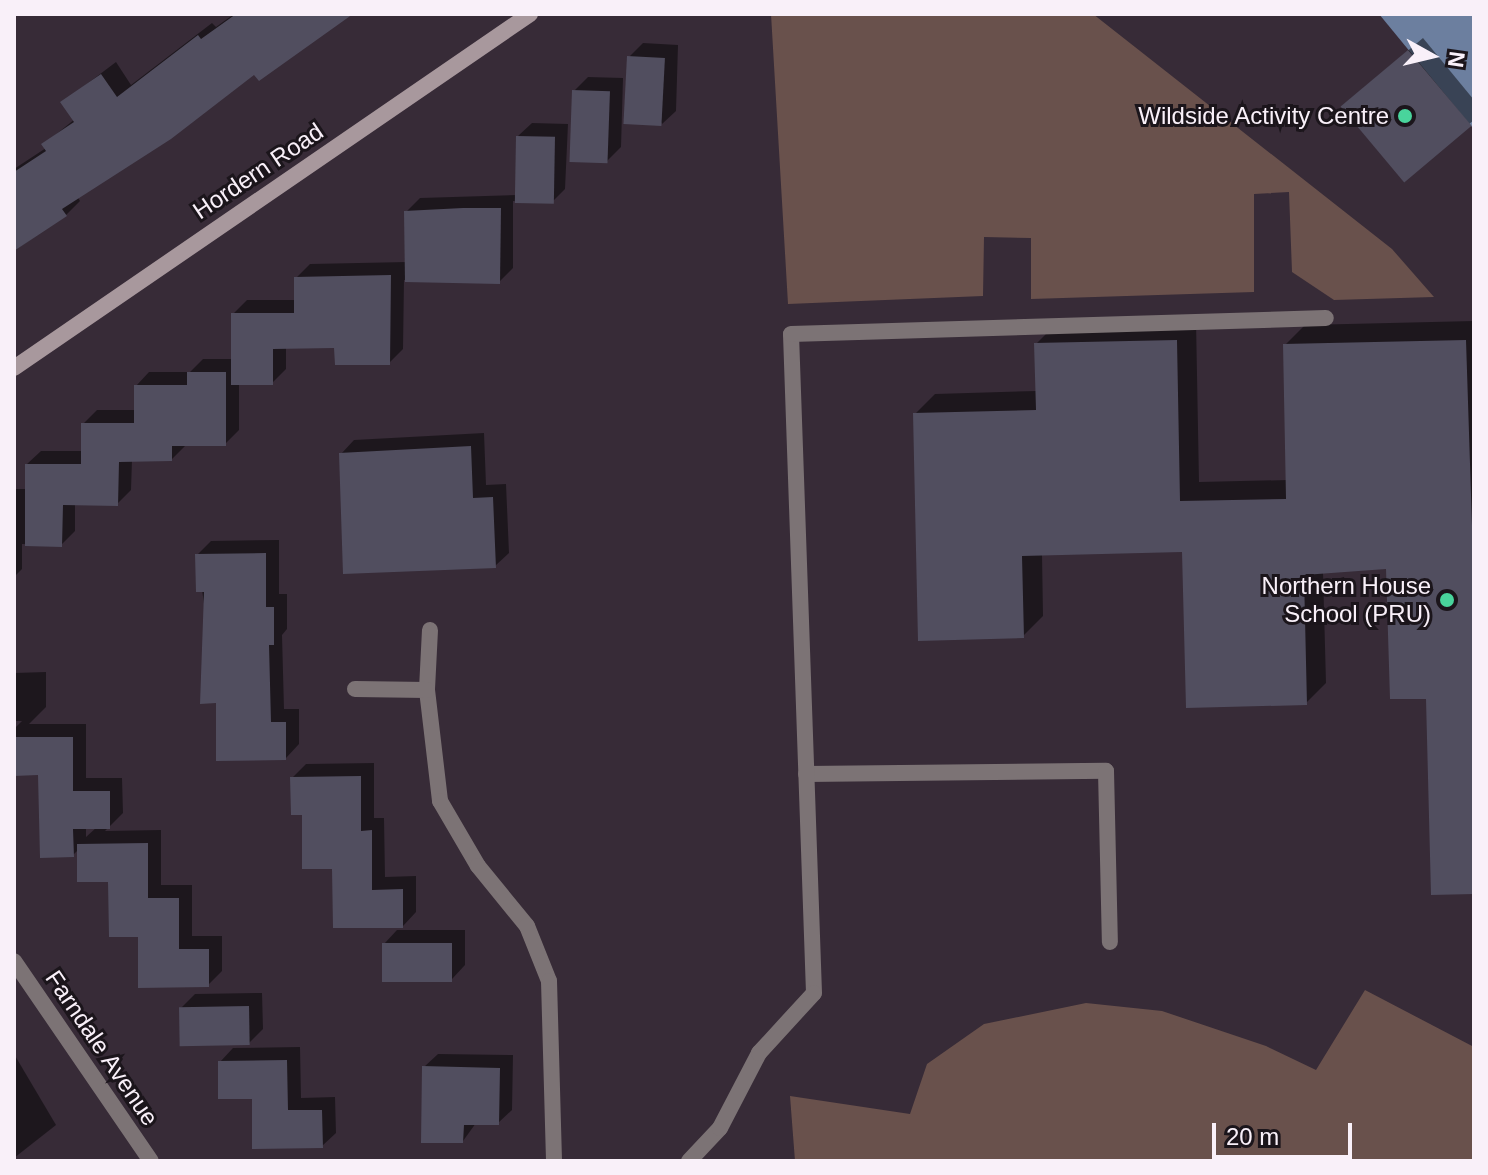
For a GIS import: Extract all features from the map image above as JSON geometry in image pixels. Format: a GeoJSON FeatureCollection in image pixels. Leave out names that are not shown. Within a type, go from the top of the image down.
{"type":"FeatureCollection","features":[{"type":"Feature","properties":{"kind":"street","name":"Hordern Road"},"geometry":{"type":"LineString","coordinates":[[14,368],[530,14]]}},
{"type":"Feature","properties":{"kind":"street"},"geometry":{"type":"LineString","coordinates":[[689,1161],[720,1128],[759,1053],[814,993],[791,334],[1326,318]]}},
{"type":"Feature","properties":{"kind":"street"},"geometry":{"type":"LineString","coordinates":[[430,630],[427,690],[440,801],[478,866],[527,926],[549,981],[554,1161]]}},
{"type":"Feature","properties":{"kind":"street"},"geometry":{"type":"LineString","coordinates":[[355,689],[427,690]]}},
{"type":"Feature","properties":{"kind":"street"},"geometry":{"type":"LineString","coordinates":[[806,774],[1106,771],[1110,942]]}},
{"type":"Feature","properties":{"kind":"street","name":"Farndale Avenue"},"geometry":{"type":"LineString","coordinates":[[14,961],[149,1160]]}},
{"type":"Feature","properties":{"kind":"shaded area"},"geometry":{"type":"Polygon","coordinates":[[[771,14],[1093,14],[1392,249],[1434,297],[1334,300],[1292,272],[1289,192],[1254,194],[1254,292],[1031,299],[1031,238],[984,237],[983,296],[788,304],[771,14]]]}},
{"type":"Feature","properties":{"kind":"shaded area"},"geometry":{"type":"Polygon","coordinates":[[[1365,990],[1474,1047],[1474,1161],[795,1161],[790,1096],[910,1114],[927,1064],[984,1024],[1086,1003],[1162,1011],[1266,1046],[1316,1070],[1365,990]]]}},
{"type":"Feature","properties":{"kind":"water"},"geometry":{"type":"Polygon","coordinates":[[[1379,14],[1474,14],[1474,128],[1471,126],[1379,14]]]}},
{"type":"Feature","properties":{"kind":"building"},"geometry":{"type":"Polygon","coordinates":[[[236,14],[353,14],[259,81],[254,75],[171,139],[62,209],[67,216],[14,251],[14,172],[46,151],[41,144],[74,122],[60,102],[101,74],[117,97],[198,35],[201,39],[236,14]]]}},
{"type":"Feature","properties":{"kind":"building","name":"Wildside Activity Centre"},"geometry":{"type":"Polygon","coordinates":[[[1408,50],[1472,126],[1404,182],[1341,107],[1408,50]]]}},
{"type":"Feature","properties":{"kind":"building"},"geometry":{"type":"Polygon","coordinates":[[[627,56],[665,58],[661,126],[623,124],[627,56]]]}},
{"type":"Feature","properties":{"kind":"building"},"geometry":{"type":"Polygon","coordinates":[[[572,90],[610,91],[607,163],[569,162],[572,90]]]}},
{"type":"Feature","properties":{"kind":"building"},"geometry":{"type":"Polygon","coordinates":[[[516,136],[555,137],[554,204],[515,203],[516,136]]]}},
{"type":"Feature","properties":{"kind":"building"},"geometry":{"type":"Polygon","coordinates":[[[501,208],[500,284],[405,282],[404,211],[501,208]]]}},
{"type":"Feature","properties":{"kind":"building"},"geometry":{"type":"Polygon","coordinates":[[[391,275],[390,365],[335,365],[334,348],[273,349],[273,385],[231,385],[231,313],[294,313],[294,277],[391,275]]]}},
{"type":"Feature","properties":{"kind":"building"},"geometry":{"type":"Polygon","coordinates":[[[1177,340],[1180,501],[1286,499],[1283,344],[1466,340],[1474,587],[1474,894],[1431,895],[1426,699],[1390,699],[1386,569],[1304,575],[1307,705],[1186,708],[1182,552],[1022,556],[1024,638],[918,641],[913,413],[1036,410],[1034,343],[1177,340]]]}},
{"type":"Feature","properties":{"kind":"building"},"geometry":{"type":"Polygon","coordinates":[[[187,372],[226,372],[226,446],[172,446],[172,461],[119,462],[118,506],[63,505],[62,547],[25,546],[25,464],[81,464],[81,423],[134,423],[134,385],[187,385],[187,372]]]}},
{"type":"Feature","properties":{"kind":"building"},"geometry":{"type":"Polygon","coordinates":[[[471,446],[473,498],[493,497],[496,568],[343,574],[339,453],[471,446]]]}},
{"type":"Feature","properties":{"kind":"building"},"geometry":{"type":"Polygon","coordinates":[[[266,553],[266,607],[274,607],[274,645],[269,645],[271,722],[286,722],[286,760],[216,761],[216,703],[200,704],[204,592],[196,592],[195,554],[266,553]]]}},
{"type":"Feature","properties":{"kind":"building"},"geometry":{"type":"Polygon","coordinates":[[[14,737],[73,737],[73,791],[110,791],[110,829],[73,829],[74,857],[40,858],[38,775],[14,776],[14,737]]]}},
{"type":"Feature","properties":{"kind":"building"},"geometry":{"type":"Polygon","coordinates":[[[361,776],[361,831],[372,830],[372,890],[403,889],[403,928],[333,928],[332,869],[302,869],[302,815],[291,815],[290,777],[361,776]]]}},
{"type":"Feature","properties":{"kind":"building"},"geometry":{"type":"Polygon","coordinates":[[[148,843],[148,898],[179,898],[179,949],[209,949],[209,987],[138,988],[138,937],[109,937],[108,882],[77,882],[77,844],[148,843]]]}},
{"type":"Feature","properties":{"kind":"building"},"geometry":{"type":"Polygon","coordinates":[[[382,943],[452,943],[452,982],[382,982],[382,943]]]}},
{"type":"Feature","properties":{"kind":"building"},"geometry":{"type":"Polygon","coordinates":[[[249,1006],[250,1045],[180,1046],[179,1007],[249,1006]]]}},
{"type":"Feature","properties":{"kind":"building"},"geometry":{"type":"Polygon","coordinates":[[[287,1060],[288,1110],[322,1110],[323,1148],[252,1149],[252,1099],[218,1099],[218,1061],[287,1060]]]}},
{"type":"Feature","properties":{"kind":"building"},"geometry":{"type":"Polygon","coordinates":[[[422,1066],[500,1068],[499,1125],[464,1125],[463,1143],[421,1143],[422,1066]]]}},
{"type":"Feature","properties":{"kind":"place","name":"Wildside Activity Centre"},"geometry":{"type":"Point","coordinates":[1405,116]}},
{"type":"Feature","properties":{"kind":"place","name":"Northern House School (PRU)"},"geometry":{"type":"Point","coordinates":[1447,600]}}]}
